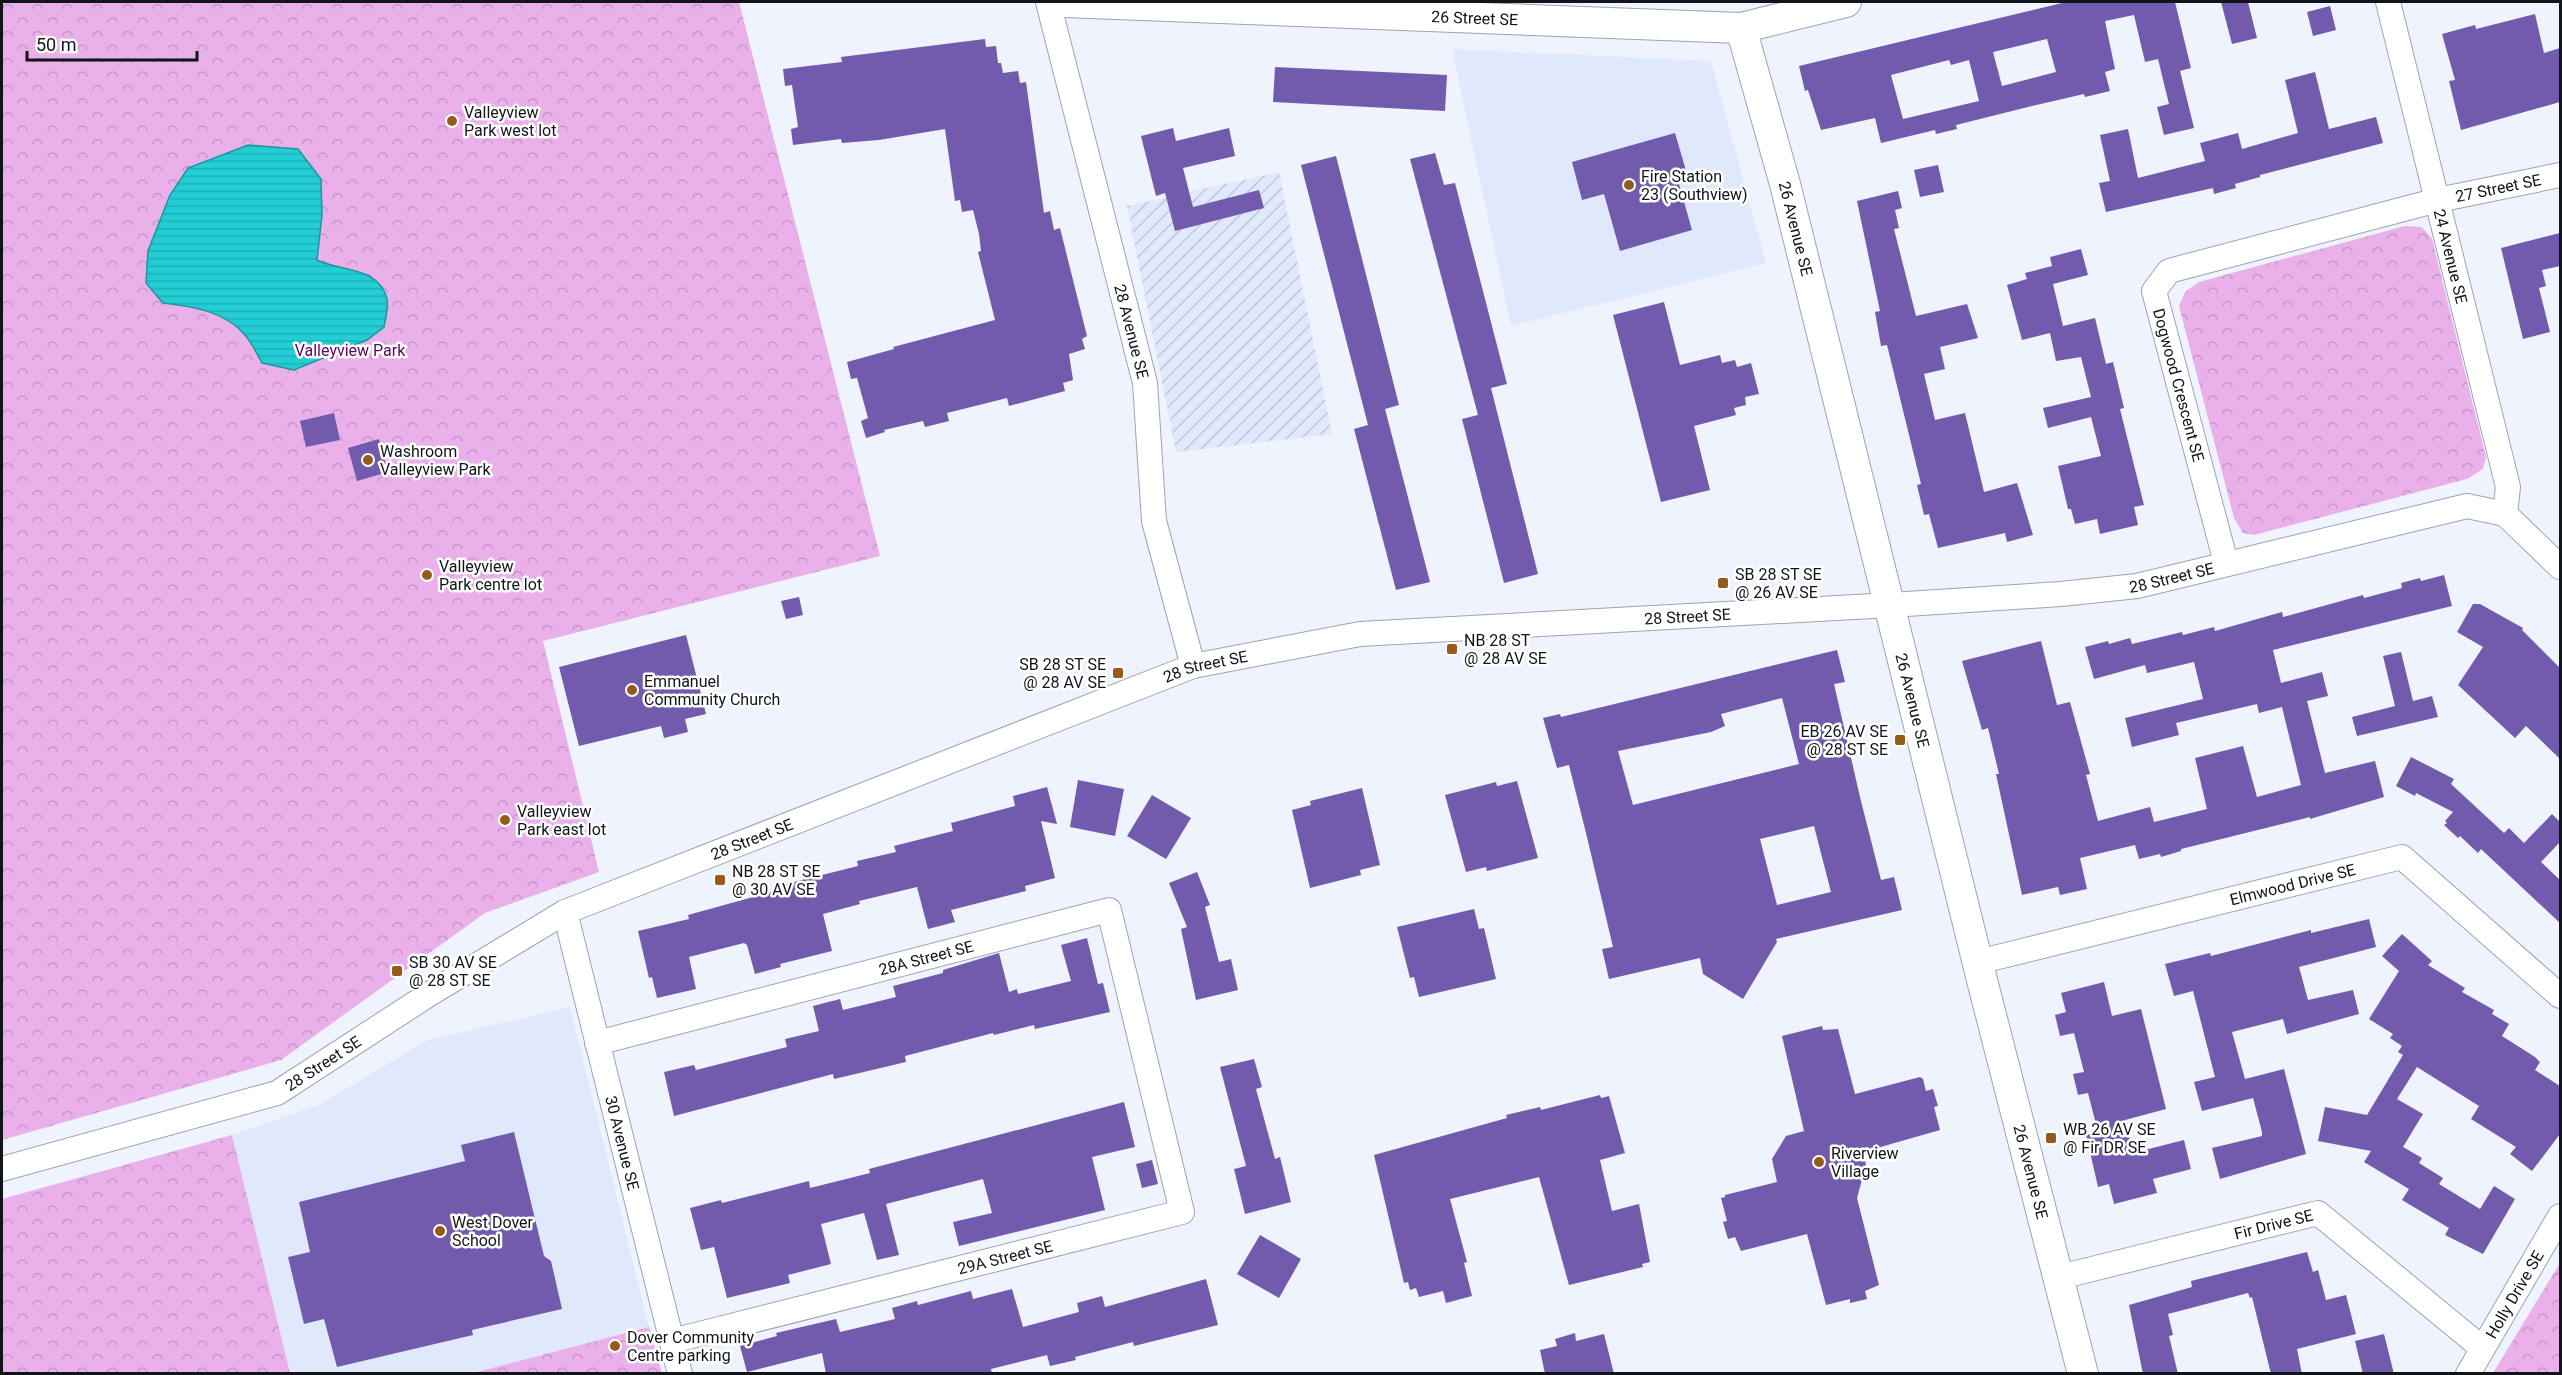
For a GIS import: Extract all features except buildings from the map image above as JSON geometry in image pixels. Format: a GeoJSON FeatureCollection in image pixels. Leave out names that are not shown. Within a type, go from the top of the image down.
{"type":"FeatureCollection","features":[{"type":"Feature","properties":{"kind":"street","name":"28 Avenue SE"},"geometry":{"type":"LineString","coordinates":[[1048,2],[1145,383],[1154,521],[1193,666]]}},
{"type":"Feature","properties":{"kind":"street","name":"26 Street SE"},"geometry":{"type":"LineString","coordinates":[[1064,2],[1741,28],[1846,2]]}},
{"type":"Feature","properties":{"kind":"street","name":"24 Avenue SE"},"geometry":{"type":"LineString","coordinates":[[2388,2],[2508,487],[2505,514]]}},
{"type":"Feature","properties":{"kind":"street","name":"26 Avenue SE"},"geometry":{"type":"LineString","coordinates":[[1741,28],[1785,184],[2083,1374]]}},
{"type":"Feature","properties":{"kind":"street","name":"27 Street SE"},"geometry":{"type":"LineString","coordinates":[[2438,200],[2560,175]]}},
{"type":"Feature","properties":{"kind":"street","name":"Dogwood Crescent SE"},"geometry":{"type":"LineString","coordinates":[[2226,563],[2154,291],[2169,271],[2438,200]]}},
{"type":"Feature","properties":{"kind":"street","name":"28 Street SE"},"geometry":{"type":"LineString","coordinates":[[2,1169],[277,1093],[430,993],[564,912],[1193,666],[1360,634],[1890,605],[2061,594],[2137,586],[2467,506],[2505,514]]}},
{"type":"Feature","properties":{"kind":"street"},"geometry":{"type":"LineString","coordinates":[[2505,514],[2560,567]]}},
{"type":"Feature","properties":{"kind":"street","name":"Elmwood Drive SE"},"geometry":{"type":"LineString","coordinates":[[1978,962],[2402,857],[2560,996]]}},
{"type":"Feature","properties":{"kind":"street","name":"28A Street SE"},"geometry":{"type":"LineString","coordinates":[[597,1043],[1110,909],[1146,1056]]}},
{"type":"Feature","properties":{"kind":"street","name":"30 Avenue SE"},"geometry":{"type":"LineString","coordinates":[[564,912],[680,1374]]}},
{"type":"Feature","properties":{"kind":"street","name":"29A Street SE"},"geometry":{"type":"LineString","coordinates":[[672,1341],[1182,1212],[1146,1056]]}},
{"type":"Feature","properties":{"kind":"street","name":"Fir Drive SE"},"geometry":{"type":"LineString","coordinates":[[2060,1277],[2318,1213],[2482,1348]]}},
{"type":"Feature","properties":{"kind":"street","name":"Holly Drive SE"},"geometry":{"type":"LineString","coordinates":[[2468,1374],[2560,1216]]}},
{"type":"Feature","properties":{"kind":"shaded area"},"geometry":{"type":"Polygon","coordinates":[[[1452,49],[1711,61],[1766,263],[1511,326],[1452,49]]]}},
{"type":"Feature","properties":{"kind":"shaded area"},"geometry":{"type":"Polygon","coordinates":[[[1279,172],[1332,434],[1176,452],[1127,206],[1279,172]]]}},
{"type":"Feature","properties":{"kind":"shaded area","name":"West Dover School"},"geometry":{"type":"Polygon","coordinates":[[[570,1007],[649,1327],[473,1373],[290,1373],[232,1135],[321,1104],[428,1040],[570,1007]]]}},
{"type":"Feature","properties":{"kind":"green space","name":"Valleyview Park"},"geometry":{"type":"Polygon","coordinates":[[[2,2],[739,2],[880,556],[543,641],[599,872],[485,913],[281,1060],[2,1140],[2,2]]]}},
{"type":"Feature","properties":{"kind":"green space"},"geometry":{"type":"Polygon","coordinates":[[[2405,226],[2422,227],[2432,239],[2486,457],[2483,469],[2467,479],[2254,535],[2243,533],[2234,518],[2179,306],[2185,292],[2199,282],[2405,226]]]}},
{"type":"Feature","properties":{"kind":"green space"},"geometry":{"type":"Polygon","coordinates":[[[232,1135],[290,1373],[2,1373],[2,1199],[232,1135]]]}},
{"type":"Feature","properties":{"kind":"green space"},"geometry":{"type":"Polygon","coordinates":[[[2560,1263],[2560,1373],[2493,1373],[2560,1263]]]}},
{"type":"Feature","properties":{"kind":"green space","name":"Dover Community Centre parking"},"geometry":{"type":"Polygon","coordinates":[[[649,1327],[662,1373],[473,1373],[649,1327]]]}},
{"type":"Feature","properties":{"kind":"water"},"geometry":{"type":"Polygon","coordinates":[[[248,145],[298,149],[321,179],[322,215],[317,260],[368,275],[383,288],[387,299],[384,327],[367,340],[294,370],[262,363],[248,338],[228,320],[196,308],[163,303],[146,283],[148,251],[170,195],[188,168],[248,145]]]}},
{"type":"Feature","properties":{"kind":"place","name":"Valleyview Park west lot"},"geometry":{"type":"Point","coordinates":[452,121]}},
{"type":"Feature","properties":{"kind":"place","name":"Fire Station 23 (Southview)"},"geometry":{"type":"Point","coordinates":[1629,185]}},
{"type":"Feature","properties":{"kind":"place","name":"Washroom Valleyview Park"},"geometry":{"type":"Point","coordinates":[368,460]}},
{"type":"Feature","properties":{"kind":"place","name":"Valleyview Park centre lot"},"geometry":{"type":"Point","coordinates":[427,575]}},
{"type":"Feature","properties":{"kind":"place","name":"SB 28 ST SE @ 26 AV SE"},"geometry":{"type":"Point","coordinates":[1723,583]}},
{"type":"Feature","properties":{"kind":"place","name":"NB 28 ST @ 28 AV SE"},"geometry":{"type":"Point","coordinates":[1452,649]}},
{"type":"Feature","properties":{"kind":"place","name":"SB 28 ST SE @ 28 AV SE"},"geometry":{"type":"Point","coordinates":[1118,673]}},
{"type":"Feature","properties":{"kind":"place","name":"Emmanuel Community Church"},"geometry":{"type":"Point","coordinates":[632,690]}},
{"type":"Feature","properties":{"kind":"place","name":"EB 26 AV SE @ 28 ST SE"},"geometry":{"type":"Point","coordinates":[1900,740]}},
{"type":"Feature","properties":{"kind":"place","name":"Valleyview Park east lot"},"geometry":{"type":"Point","coordinates":[505,820]}},
{"type":"Feature","properties":{"kind":"place","name":"NB 28 ST SE @ 30 AV SE"},"geometry":{"type":"Point","coordinates":[720,880]}},
{"type":"Feature","properties":{"kind":"place","name":"SB 30 AV SE @ 28 ST SE"},"geometry":{"type":"Point","coordinates":[397,971]}},
{"type":"Feature","properties":{"kind":"place","name":"WB 26 AV SE @ Fir DR SE"},"geometry":{"type":"Point","coordinates":[2051,1138]}},
{"type":"Feature","properties":{"kind":"place","name":"Riverview Village"},"geometry":{"type":"Point","coordinates":[1819,1162]}},
{"type":"Feature","properties":{"kind":"place","name":"West Dover School"},"geometry":{"type":"Point","coordinates":[440,1231]}},
{"type":"Feature","properties":{"kind":"place","name":"Dover Community Centre parking"},"geometry":{"type":"Point","coordinates":[615,1346]}}]}
